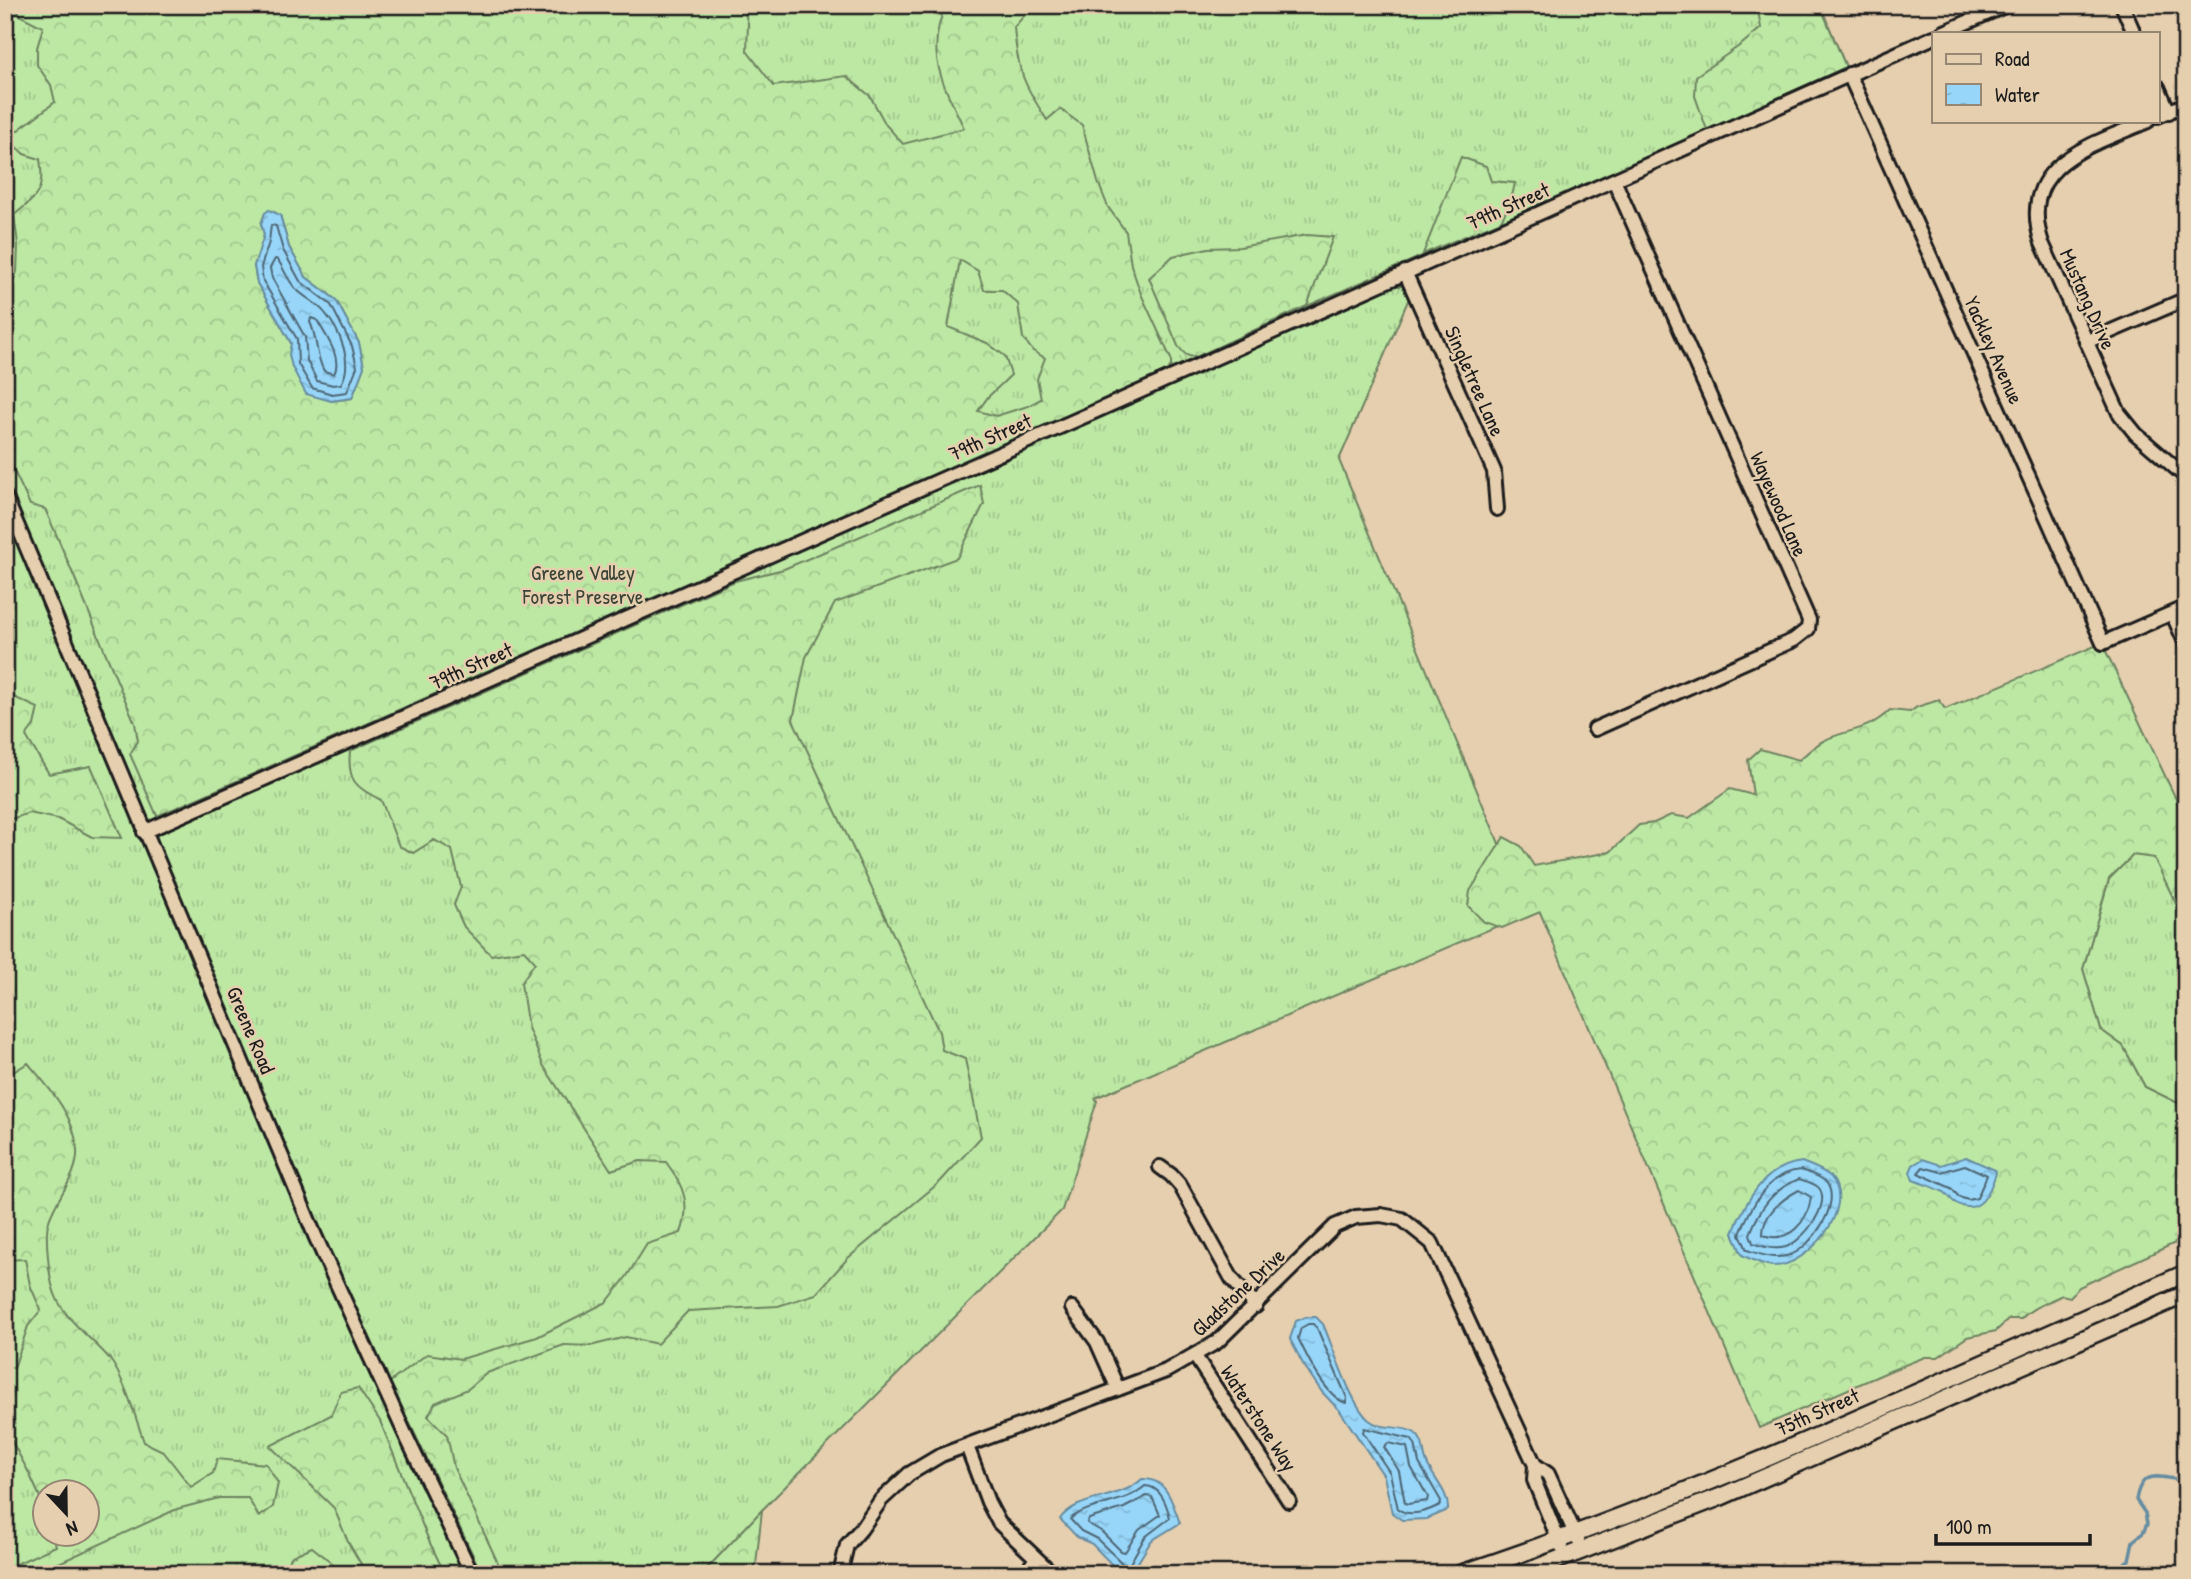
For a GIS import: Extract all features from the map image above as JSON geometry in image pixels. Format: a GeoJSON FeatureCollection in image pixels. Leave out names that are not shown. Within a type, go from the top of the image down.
{"type":"FeatureCollection","features":[{"type":"Feature","properties":{"kind":"main road","name":"75th Street"},"geometry":{"type":"LineString","coordinates":[[1460,1574],[1559,1540],[1730,1473],[2186,1273]]}},
{"type":"Feature","properties":{"kind":"main road","name":"75th Street"},"geometry":{"type":"LineString","coordinates":[[1521,1574],[1720,1497],[2186,1294]]}},
{"type":"Feature","properties":{"kind":"street"},"geometry":{"type":"LineString","coordinates":[[1944,32],[2007,5]]}},
{"type":"Feature","properties":{"kind":"street"},"geometry":{"type":"LineString","coordinates":[[2122,5],[2134,32]]}},
{"type":"Feature","properties":{"kind":"street","name":"79th Street"},"geometry":{"type":"LineString","coordinates":[[144,831],[1082,418],[1932,38]]}},
{"type":"Feature","properties":{"kind":"street","name":"Yackley Avenue"},"geometry":{"type":"LineString","coordinates":[[1849,74],[2103,643],[2172,613]]}},
{"type":"Feature","properties":{"kind":"street"},"geometry":{"type":"LineString","coordinates":[[2163,114],[2186,104]]}},
{"type":"Feature","properties":{"kind":"street","name":"Mustang Drive"},"geometry":{"type":"LineString","coordinates":[[2146,122],[2077,152],[2054,168],[2041,191],[2036,213],[2042,243],[2111,399],[2127,424],[2145,443],[2186,477]]}},
{"type":"Feature","properties":{"kind":"street","name":"Wayewood Lane"},"geometry":{"type":"LineString","coordinates":[[1595,729],[1794,640],[1808,629],[1809,620],[1614,180]]}},
{"type":"Feature","properties":{"kind":"street","name":"Singletree Lane"},"geometry":{"type":"LineString","coordinates":[[1405,272],[1494,471],[1497,509]]}},
{"type":"Feature","properties":{"kind":"street"},"geometry":{"type":"LineString","coordinates":[[2086,342],[2186,299]]}},
{"type":"Feature","properties":{"kind":"street","name":"Greene Road"},"geometry":{"type":"LineString","coordinates":[[5,496],[144,831],[217,996],[316,1238],[472,1574]]}},
{"type":"Feature","properties":{"kind":"street"},"geometry":{"type":"LineString","coordinates":[[2186,607],[2172,613],[2186,644]]}},
{"type":"Feature","properties":{"kind":"street"},"geometry":{"type":"LineString","coordinates":[[1160,1167],[1180,1185],[1232,1279],[1256,1306]]}},
{"type":"Feature","properties":{"kind":"street","name":"Gladstone Drive"},"geometry":{"type":"LineString","coordinates":[[840,1574],[847,1545],[881,1500],[919,1467],[967,1446],[1166,1371],[1195,1356],[1217,1342],[1256,1306],[1335,1226],[1367,1215],[1402,1219],[1432,1243],[1535,1465],[1548,1475],[1582,1551]]}},
{"type":"Feature","properties":{"kind":"street"},"geometry":{"type":"LineString","coordinates":[[1072,1308],[1097,1342],[1118,1389]]}},
{"type":"Feature","properties":{"kind":"street","name":"Waterstone Way"},"geometry":{"type":"LineString","coordinates":[[1195,1356],[1289,1501]]}},
{"type":"Feature","properties":{"kind":"street"},"geometry":{"type":"LineString","coordinates":[[967,1446],[995,1516],[1008,1534],[1053,1574]]}},
{"type":"Feature","properties":{"kind":"street","name":"Gladstone Drive"},"geometry":{"type":"LineString","coordinates":[[1535,1465],[1534,1480],[1566,1558]]}},
{"type":"Feature","properties":{"kind":"street"},"geometry":{"type":"LineString","coordinates":[[1024,1574],[1037,1559]]}},
{"type":"Feature","properties":{"kind":"green space","name":"Greene Valley Forest Preserve"},"geometry":{"type":"Polygon","coordinates":[[[5,5],[1820,5],[1846,67],[1610,174],[1307,306],[1298,330],[1394,286],[1402,286],[1410,296],[1339,460],[1528,913],[1095,1098],[1097,1101],[1062,1210],[762,1510],[702,1574],[5,1574],[5,5]]]}},
{"type":"Feature","properties":{"kind":"green space"},"geometry":{"type":"Polygon","coordinates":[[[15,5],[742,5],[748,23],[747,51],[774,86],[846,76],[870,96],[886,125],[903,144],[964,128],[943,83],[936,54],[940,23],[946,5],[1034,5],[1014,27],[1017,55],[1023,76],[1047,120],[1060,109],[1082,125],[1098,182],[1108,207],[1126,232],[1131,265],[1141,294],[1171,359],[1171,366],[1165,373],[157,816],[130,754],[138,741],[135,723],[68,562],[45,509],[30,505],[5,452],[5,386],[12,379],[5,347],[5,298],[17,272],[18,244],[14,215],[38,192],[41,179],[40,159],[24,154],[14,145],[13,134],[55,102],[51,85],[37,65],[37,48],[43,27],[21,16],[15,5]],[[265,213],[261,224],[263,241],[254,266],[257,283],[291,343],[291,350],[331,401],[352,398],[364,367],[359,343],[336,300],[306,277],[289,247],[280,215],[265,213]],[[960,260],[948,327],[987,343],[1005,356],[1011,375],[978,411],[996,416],[1028,406],[1041,399],[1037,379],[1045,358],[1033,351],[1023,338],[1018,304],[1002,290],[984,290],[978,271],[960,260]]]}},
{"type":"Feature","properties":{"kind":"green space"},"geometry":{"type":"Polygon","coordinates":[[[1757,5],[1820,5],[1846,67],[1707,130],[1695,96],[1696,76],[1761,28],[1757,5]]]}},
{"type":"Feature","properties":{"kind":"green space"},"geometry":{"type":"Polygon","coordinates":[[[1461,157],[1486,166],[1491,181],[1515,183],[1511,201],[1501,221],[1423,254],[1461,157]]]}},
{"type":"Feature","properties":{"kind":"green space"},"geometry":{"type":"Polygon","coordinates":[[[1307,235],[1333,237],[1307,306],[1198,356],[1189,356],[1183,352],[1149,278],[1173,256],[1208,248],[1240,247],[1307,235]]]}},
{"type":"Feature","properties":{"kind":"green space"},"geometry":{"type":"Polygon","coordinates":[[[980,485],[984,504],[957,558],[835,603],[806,657],[793,720],[939,1032],[942,1050],[965,1059],[981,1137],[940,1182],[848,1258],[816,1294],[778,1306],[688,1311],[657,1344],[626,1337],[590,1346],[564,1345],[487,1373],[468,1389],[435,1403],[428,1416],[447,1435],[454,1468],[503,1574],[482,1574],[390,1382],[427,1354],[461,1359],[537,1337],[607,1302],[647,1244],[681,1233],[685,1213],[684,1196],[666,1162],[640,1161],[611,1170],[543,1065],[528,1028],[521,983],[535,962],[524,950],[491,955],[464,927],[454,905],[461,887],[452,850],[434,840],[413,853],[399,846],[381,800],[359,787],[352,777],[350,751],[735,581],[784,569],[980,485]]]}},
{"type":"Feature","properties":{"kind":"green space"},"geometry":{"type":"Polygon","coordinates":[[[2102,643],[2186,820],[2186,924],[2154,858],[2133,855],[2109,879],[2083,969],[2101,1030],[2123,1046],[2145,1087],[2186,1107],[2186,1238],[2079,1287],[2070,1297],[2062,1295],[2035,1308],[2021,1319],[2009,1319],[1996,1331],[1967,1337],[1938,1357],[1925,1357],[1892,1370],[1759,1428],[1540,912],[1502,928],[1484,922],[1468,906],[1470,891],[1504,837],[1521,846],[1534,866],[1610,852],[1639,825],[1654,823],[1671,815],[1689,818],[1730,789],[1753,795],[1748,760],[1760,749],[1799,760],[1821,742],[1866,726],[1890,710],[1910,712],[1939,700],[1945,709],[2102,643]]]}},
{"type":"Feature","properties":{"kind":"green space"},"geometry":{"type":"Polygon","coordinates":[[[5,693],[38,708],[34,725],[26,736],[49,774],[91,766],[122,838],[92,837],[58,819],[29,813],[5,821],[5,693]]]}},
{"type":"Feature","properties":{"kind":"green space"},"geometry":{"type":"Polygon","coordinates":[[[2133,855],[2154,857],[2186,924],[2186,1107],[2145,1087],[2123,1046],[2101,1030],[2083,969],[2109,879],[2133,855]]]}},
{"type":"Feature","properties":{"kind":"green space"},"geometry":{"type":"Polygon","coordinates":[[[28,1063],[66,1114],[75,1137],[77,1160],[51,1215],[47,1230],[52,1282],[62,1308],[114,1366],[129,1398],[144,1442],[163,1451],[191,1487],[213,1473],[217,1459],[266,1464],[278,1483],[273,1507],[259,1517],[248,1498],[219,1498],[177,1509],[102,1543],[102,1478],[32,1480],[5,1429],[5,1366],[14,1368],[28,1326],[41,1310],[30,1285],[25,1259],[5,1260],[5,1077],[28,1063]]]}},
{"type":"Feature","properties":{"kind":"green space"},"geometry":{"type":"Polygon","coordinates":[[[2186,1280],[2186,1287],[1769,1469],[1590,1540],[1584,1538],[2186,1280]]]}},
{"type":"Feature","properties":{"kind":"green space"},"geometry":{"type":"Polygon","coordinates":[[[358,1388],[380,1421],[445,1574],[367,1574],[348,1542],[334,1508],[270,1446],[331,1415],[341,1392],[358,1388]]]}},
{"type":"Feature","properties":{"kind":"green space"},"geometry":{"type":"Polygon","coordinates":[[[762,1510],[755,1574],[702,1574],[762,1510]]]}},
{"type":"Feature","properties":{"kind":"green space"},"geometry":{"type":"Polygon","coordinates":[[[312,1547],[330,1561],[338,1574],[280,1574],[292,1556],[312,1547]]]}},
{"type":"Feature","properties":{"kind":"green space"},"geometry":{"type":"Polygon","coordinates":[[[52,1548],[92,1548],[35,1574],[5,1574],[5,1569],[52,1548]]]}},
{"type":"Feature","properties":{"kind":"water"},"geometry":{"type":"Polygon","coordinates":[[[269,210],[280,215],[289,247],[306,277],[336,300],[359,343],[364,367],[352,398],[331,401],[306,394],[292,367],[289,355],[291,343],[257,283],[254,266],[264,235],[261,224],[269,210]]]}},
{"type":"Feature","properties":{"kind":"water"},"geometry":{"type":"Polygon","coordinates":[[[1966,1157],[1995,1170],[1996,1173],[1987,1195],[1978,1205],[1972,1207],[1964,1207],[1944,1192],[1913,1180],[1910,1172],[1913,1165],[1923,1159],[1941,1165],[1966,1157]]]}},
{"type":"Feature","properties":{"kind":"water"},"geometry":{"type":"Polygon","coordinates":[[[1802,1162],[1831,1177],[1837,1190],[1838,1204],[1825,1234],[1814,1246],[1787,1264],[1773,1266],[1742,1255],[1733,1233],[1750,1198],[1777,1170],[1802,1162]]]}},
{"type":"Feature","properties":{"kind":"water"},"geometry":{"type":"Polygon","coordinates":[[[1316,1317],[1323,1324],[1349,1389],[1362,1413],[1374,1423],[1410,1430],[1420,1438],[1427,1464],[1445,1496],[1448,1510],[1427,1519],[1402,1520],[1392,1513],[1384,1476],[1340,1411],[1322,1392],[1290,1339],[1296,1321],[1316,1317]]]}},
{"type":"Feature","properties":{"kind":"water"},"geometry":{"type":"Polygon","coordinates":[[[1142,1479],[1151,1480],[1163,1487],[1180,1523],[1151,1541],[1134,1569],[1134,1574],[1121,1574],[1092,1544],[1077,1537],[1060,1519],[1077,1506],[1123,1491],[1142,1479]]]}},
{"type":"Feature","properties":{"kind":"waterway"},"geometry":{"type":"LineString","coordinates":[[2111,1574],[2129,1560],[2133,1541],[2143,1533],[2147,1524],[2145,1513],[2136,1500],[2143,1482],[2154,1477],[2186,1480]]}}]}
